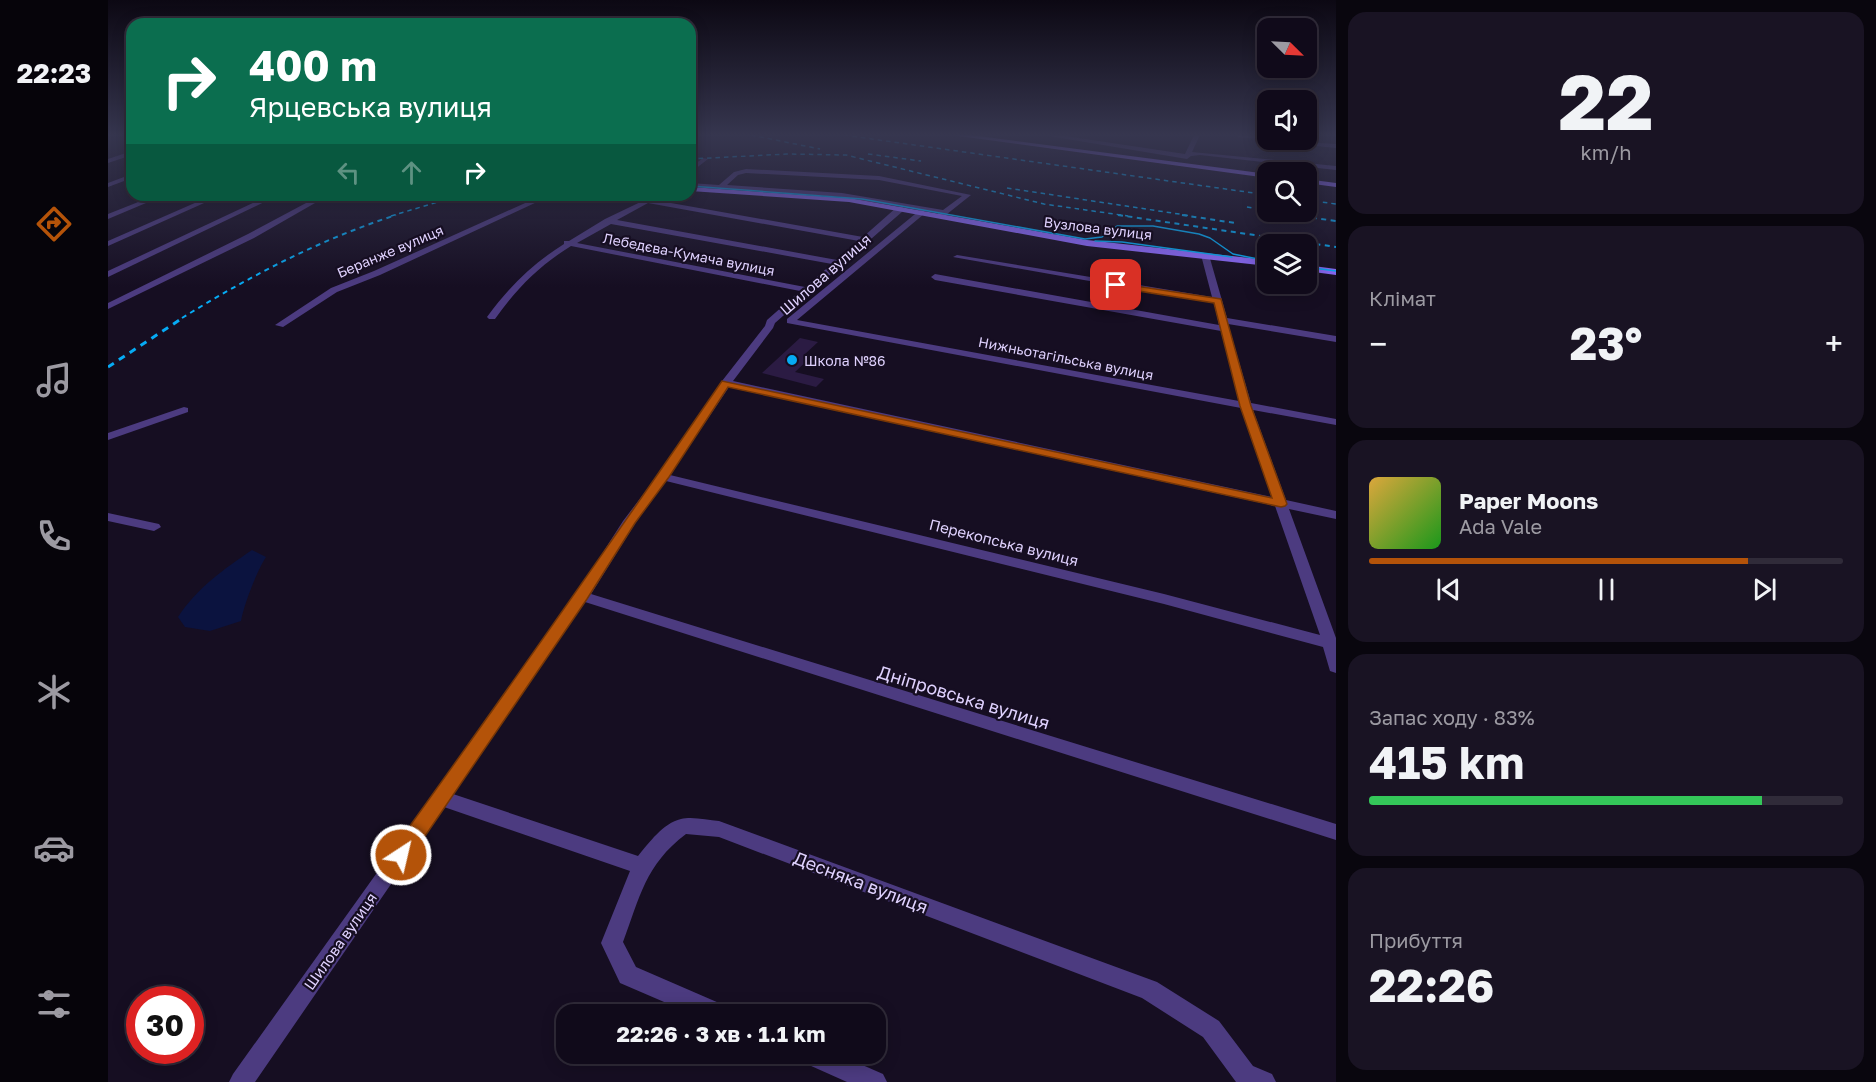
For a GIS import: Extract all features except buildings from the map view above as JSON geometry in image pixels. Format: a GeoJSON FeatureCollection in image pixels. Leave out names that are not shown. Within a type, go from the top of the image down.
{"type":"FeatureCollection","features":[{"type":"Feature","properties":{"kind":"street"},"geometry":{"type":"LineString","coordinates":[[696,187],[842,195],[942,214],[968,195],[918,185]]}},
{"type":"Feature","properties":{"kind":"street","name":"Вузлова вулиця"},"geometry":{"type":"LineString","coordinates":[[696,187],[823,197],[942,214],[1087,243],[1257,261]]}},
{"type":"Feature","properties":{"kind":"street"},"geometry":{"type":"LineString","coordinates":[[108,217],[147,201]]}},
{"type":"Feature","properties":{"kind":"street"},"geometry":{"type":"LineString","coordinates":[[108,243],[205,201]]}},
{"type":"Feature","properties":{"kind":"street"},"geometry":{"type":"LineString","coordinates":[[108,274],[263,201]]}},
{"type":"Feature","properties":{"kind":"street"},"geometry":{"type":"LineString","coordinates":[[108,306],[251,236],[315,201]]}},
{"type":"Feature","properties":{"kind":"street","name":"Беранже вулиця"},"geometry":{"type":"LineString","coordinates":[[280,325],[334,290],[535,201]]}},
{"type":"Feature","properties":{"kind":"street"},"geometry":{"type":"LineString","coordinates":[[492,316],[502,300],[547,258],[567,243],[647,201],[863,239]]}},
{"type":"Feature","properties":{"kind":"street","name":"Шилова вулиця"},"geometry":{"type":"LineString","coordinates":[[241,1082],[582,596],[630,521],[663,477],[726,383],[770,327],[770,322],[900,209]]}},
{"type":"Feature","properties":{"kind":"street","name":"Шилова вулиця"},"geometry":{"type":"LineString","coordinates":[[790,321],[921,212]]}},
{"type":"Feature","properties":{"kind":"street"},"geometry":{"type":"LineString","coordinates":[[608,221],[837,262]]}},
{"type":"Feature","properties":{"kind":"street","name":"Лебедєва-Кумача вулиця"},"geometry":{"type":"LineString","coordinates":[[567,243],[806,290]]}},
{"type":"Feature","properties":{"kind":"street"},"geometry":{"type":"LineString","coordinates":[[1205,255],[1246,406],[1333,644],[1336,667]]}},
{"type":"Feature","properties":{"kind":"street"},"geometry":{"type":"LineString","coordinates":[[957,257],[1218,301]]}},
{"type":"Feature","properties":{"kind":"street"},"geometry":{"type":"LineString","coordinates":[[1317,267],[1336,270]]}},
{"type":"Feature","properties":{"kind":"street"},"geometry":{"type":"LineString","coordinates":[[934,278],[1224,325],[1336,339]]}},
{"type":"Feature","properties":{"kind":"street","name":"Нижньотагільська вулиця"},"geometry":{"type":"LineString","coordinates":[[790,321],[1336,422]]}},
{"type":"Feature","properties":{"kind":"street"},"geometry":{"type":"LineString","coordinates":[[726,383],[1336,515]]}},
{"type":"Feature","properties":{"kind":"street"},"geometry":{"type":"LineString","coordinates":[[108,437],[184,410]]}},
{"type":"Feature","properties":{"kind":"street","name":"Перекопська вулиця"},"geometry":{"type":"LineString","coordinates":[[663,477],[1164,599],[1333,644]]}},
{"type":"Feature","properties":{"kind":"street"},"geometry":{"type":"LineString","coordinates":[[108,518],[154,527]]}},
{"type":"Feature","properties":{"kind":"street","name":"Дніпровська вулиця"},"geometry":{"type":"LineString","coordinates":[[582,596],[811,670],[1336,832]]}},
{"type":"Feature","properties":{"kind":"street"},"geometry":{"type":"LineString","coordinates":[[441,798],[642,866]]}},
{"type":"Feature","properties":{"kind":"street","name":"Десняка вулиця"},"geometry":{"type":"LineString","coordinates":[[695,1004],[628,975],[612,943],[642,866],[661,842],[683,826],[718,829],[1149,990],[1210,1029],[1249,1079]]}},
{"type":"Feature","properties":{"kind":"street"},"geometry":{"type":"LineString","coordinates":[[833,1064],[875,1082]]}},
{"type":"Feature","properties":{"kind":"shaded area"},"geometry":{"type":"Polygon","coordinates":[[[252,550],[266,557],[251,588],[241,621],[210,631],[185,627],[178,617],[185,607],[202,588],[252,550]]]}},
{"type":"Feature","properties":{"kind":"tram line"},"geometry":{"type":"LineString","coordinates":[[696,186],[862,199],[1085,239],[1102,237],[1117,226],[1153,226],[1199,234],[1210,238],[1233,254],[1257,259]]}},
{"type":"Feature","properties":{"kind":"tram line"},"geometry":{"type":"LineString","coordinates":[[1095,241],[1122,242],[1232,257]]}},
{"type":"Feature","properties":{"kind":"tram line"},"geometry":{"type":"LineString","coordinates":[[1317,268],[1336,271]]}},
{"type":"Feature","properties":{"kind":"railway"},"geometry":{"type":"LineString","coordinates":[[969,185],[1044,204],[1128,216]]}},
{"type":"Feature","properties":{"kind":"railway"},"geometry":{"type":"LineString","coordinates":[[1201,185],[1257,193]]}},
{"type":"Feature","properties":{"kind":"railway"},"geometry":{"type":"LineString","coordinates":[[1007,188],[1192,216]]}},
{"type":"Feature","properties":{"kind":"railway"},"geometry":{"type":"LineString","coordinates":[[391,216],[441,201]]}},
{"type":"Feature","properties":{"kind":"railway"},"geometry":{"type":"LineString","coordinates":[[1317,201],[1336,204]]}},
{"type":"Feature","properties":{"kind":"railway"},"geometry":{"type":"LineString","coordinates":[[1247,207],[1257,209]]}},
{"type":"Feature","properties":{"kind":"railway"},"geometry":{"type":"LineString","coordinates":[[182,318],[286,260],[396,215]]}},
{"type":"Feature","properties":{"kind":"railway"},"geometry":{"type":"LineString","coordinates":[[1118,215],[1336,247]]}},
{"type":"Feature","properties":{"kind":"railway"},"geometry":{"type":"LineString","coordinates":[[1182,215],[1235,223]]}},
{"type":"Feature","properties":{"kind":"railway"},"geometry":{"type":"LineString","coordinates":[[1317,218],[1336,221]]}},
{"type":"Feature","properties":{"kind":"railway"},"geometry":{"type":"LineString","coordinates":[[108,367],[184,317]]}},
{"type":"Feature","properties":{"kind":"place","name":"Школа №86"},"geometry":{"type":"Point","coordinates":[792,360]}},
{"type":"Feature","properties":{"kind":"route"},"geometry":{"type":"LineString","coordinates":[[401,855],[582,596],[630,521],[663,477],[726,383],[1281,504],[1246,406],[1218,301],[1116,285]]}}]}
